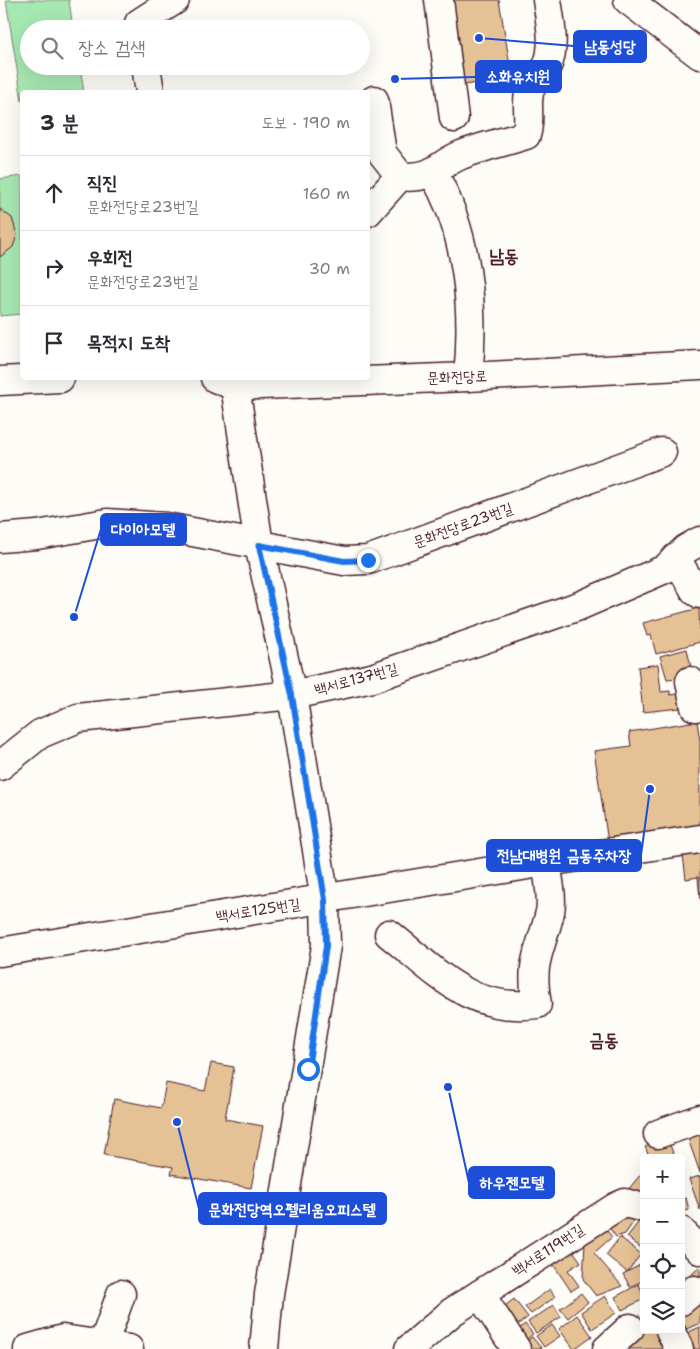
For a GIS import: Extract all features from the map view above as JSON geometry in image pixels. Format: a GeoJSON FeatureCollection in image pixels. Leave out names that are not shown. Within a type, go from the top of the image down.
{"type":"FeatureCollection","features":[{"type":"Feature","properties":{"kind":"street"},"geometry":{"type":"LineString","coordinates":[[138,17],[175,0]]}},
{"type":"Feature","properties":{"kind":"street"},"geometry":{"type":"LineString","coordinates":[[439,0],[454,118]]}},
{"type":"Feature","properties":{"kind":"street"},"geometry":{"type":"LineString","coordinates":[[374,100],[382,153],[400,176],[416,178],[433,173],[460,156],[526,135],[529,128],[529,92],[547,65],[550,52],[552,30],[548,0]]}},
{"type":"Feature","properties":{"kind":"street"},"geometry":{"type":"LineString","coordinates":[[628,0],[700,55]]}},
{"type":"Feature","properties":{"kind":"street"},"geometry":{"type":"LineString","coordinates":[[147,75],[150,90]]}},
{"type":"Feature","properties":{"kind":"street"},"geometry":{"type":"LineString","coordinates":[[433,173],[443,190],[465,264],[472,344],[468,377]]}},
{"type":"Feature","properties":{"kind":"street"},"geometry":{"type":"LineString","coordinates":[[370,210],[400,176]]}},
{"type":"Feature","properties":{"kind":"street","name":"문화전당로"},"geometry":{"type":"LineString","coordinates":[[370,379],[468,377],[700,365]]}},
{"type":"Feature","properties":{"kind":"street"},"geometry":{"type":"LineString","coordinates":[[0,381],[20,380]]}},
{"type":"Feature","properties":{"kind":"street","name":"문화전당로"},"geometry":{"type":"LineString","coordinates":[[225,382],[322,380]]}},
{"type":"Feature","properties":{"kind":"street"},"geometry":{"type":"LineString","coordinates":[[225,382],[292,695],[325,900],[326,946],[269,1294],[264,1349]]}},
{"type":"Feature","properties":{"kind":"street","name":"문화전당로23번길"},"geometry":{"type":"LineString","coordinates":[[0,538],[37,536],[107,523],[166,527],[344,561],[368,560],[662,452]]}},
{"type":"Feature","properties":{"kind":"street","name":"백서로137번길"},"geometry":{"type":"LineString","coordinates":[[0,766],[40,734],[78,718],[292,695],[372,678],[579,606],[665,570],[676,558],[700,541]]}},
{"type":"Feature","properties":{"kind":"street"},"geometry":{"type":"LineString","coordinates":[[676,558],[695,591],[700,594]]}},
{"type":"Feature","properties":{"kind":"street"},"geometry":{"type":"LineString","coordinates":[[690,681],[695,707],[700,706]]}},
{"type":"Feature","properties":{"kind":"street","name":"백서로125번길"},"geometry":{"type":"LineString","coordinates":[[0,952],[325,900],[546,862],[700,839]]}},
{"type":"Feature","properties":{"kind":"street"},"geometry":{"type":"LineString","coordinates":[[389,934],[455,987],[485,1002],[523,1006],[537,1004],[533,971],[536,954],[551,910],[546,862]]}},
{"type":"Feature","properties":{"kind":"street"},"geometry":{"type":"LineString","coordinates":[[658,1134],[700,1119]]}},
{"type":"Feature","properties":{"kind":"street","name":"백서로119번길"},"geometry":{"type":"LineString","coordinates":[[409,1349],[452,1312],[616,1207],[625,1203],[640,1207]]}},
{"type":"Feature","properties":{"kind":"street"},"geometry":{"type":"LineString","coordinates":[[685,1222],[700,1223]]}},
{"type":"Feature","properties":{"kind":"street"},"geometry":{"type":"LineString","coordinates":[[685,1235],[700,1250]]}},
{"type":"Feature","properties":{"kind":"street"},"geometry":{"type":"LineString","coordinates":[[28,1349],[63,1339],[116,1347],[122,1294]]}},
{"type":"Feature","properties":{"kind":"street"},"geometry":{"type":"LineString","coordinates":[[480,1294],[516,1349]]}},
{"type":"Feature","properties":{"kind":"street"},"geometry":{"type":"LineString","coordinates":[[607,1349],[630,1328]]}},
{"type":"Feature","properties":{"kind":"street"},"geometry":{"type":"LineString","coordinates":[[672,1334],[679,1349]]}},
{"type":"Feature","properties":{"kind":"green space"},"geometry":{"type":"Polygon","coordinates":[[[6,0],[69,0],[72,20],[20,20],[20,75],[81,75],[84,90],[20,90],[6,0]]]}},
{"type":"Feature","properties":{"kind":"green space"},"geometry":{"type":"Polygon","coordinates":[[[20,176],[20,314],[0,316],[0,179],[20,176]]]}},
{"type":"Feature","properties":{"kind":"building"},"geometry":{"type":"Polygon","coordinates":[[[445,0],[499,0],[512,77],[459,86],[445,0]]]}},
{"type":"Feature","properties":{"kind":"building"},"geometry":{"type":"Polygon","coordinates":[[[0,209],[12,218],[17,235],[13,247],[0,257],[0,209]]]}},
{"type":"Feature","properties":{"kind":"building"},"geometry":{"type":"Polygon","coordinates":[[[699,608],[700,642],[656,654],[651,635],[647,636],[643,623],[699,608]]]}},
{"type":"Feature","properties":{"kind":"building"},"geometry":{"type":"Polygon","coordinates":[[[687,649],[692,672],[689,677],[667,679],[660,656],[687,649]]]}},
{"type":"Feature","properties":{"kind":"building"},"geometry":{"type":"Polygon","coordinates":[[[658,664],[661,692],[670,691],[670,695],[685,693],[686,704],[680,705],[680,708],[643,712],[638,667],[658,664]]]}},
{"type":"Feature","properties":{"kind":"building"},"geometry":{"type":"Polygon","coordinates":[[[697,721],[700,741],[700,828],[608,842],[594,751],[631,746],[629,732],[697,721]]]}},
{"type":"Feature","properties":{"kind":"building"},"geometry":{"type":"Polygon","coordinates":[[[700,853],[700,899],[698,877],[686,879],[683,855],[700,853]]]}},
{"type":"Feature","properties":{"kind":"building"},"geometry":{"type":"Polygon","coordinates":[[[211,1063],[234,1067],[225,1119],[263,1126],[251,1188],[171,1174],[173,1167],[104,1155],[114,1099],[161,1108],[166,1083],[205,1091],[211,1063]]]}},
{"type":"Feature","properties":{"kind":"building"},"geometry":{"type":"Polygon","coordinates":[[[700,1128],[700,1173],[686,1133],[700,1128]]]}},
{"type":"Feature","properties":{"kind":"building"},"geometry":{"type":"Polygon","coordinates":[[[667,1137],[673,1154],[648,1154],[645,1147],[667,1137]]]}},
{"type":"Feature","properties":{"kind":"building"},"geometry":{"type":"Polygon","coordinates":[[[640,1175],[640,1201],[627,1191],[640,1175]]]}},
{"type":"Feature","properties":{"kind":"building"},"geometry":{"type":"Polygon","coordinates":[[[700,1176],[700,1210],[689,1179],[700,1176]]]}},
{"type":"Feature","properties":{"kind":"building"},"geometry":{"type":"Polygon","coordinates":[[[685,1199],[689,1210],[685,1211],[685,1199]]]}},
{"type":"Feature","properties":{"kind":"building"},"geometry":{"type":"Polygon","coordinates":[[[640,1213],[625,1234],[616,1237],[606,1223],[640,1213]]]}},
{"type":"Feature","properties":{"kind":"building"},"geometry":{"type":"Polygon","coordinates":[[[640,1220],[640,1247],[627,1237],[640,1220]]]}},
{"type":"Feature","properties":{"kind":"building"},"geometry":{"type":"Polygon","coordinates":[[[604,1227],[612,1237],[594,1253],[622,1286],[596,1296],[583,1279],[585,1243],[604,1227]]]}},
{"type":"Feature","properties":{"kind":"building"},"geometry":{"type":"Polygon","coordinates":[[[620,1237],[640,1253],[627,1272],[606,1255],[620,1237]]]}},
{"type":"Feature","properties":{"kind":"building"},"geometry":{"type":"Polygon","coordinates":[[[571,1248],[581,1262],[568,1270],[579,1286],[571,1291],[551,1261],[571,1248]]]}},
{"type":"Feature","properties":{"kind":"building"},"geometry":{"type":"Polygon","coordinates":[[[640,1265],[640,1282],[630,1287],[623,1274],[640,1265]]]}},
{"type":"Feature","properties":{"kind":"building"},"geometry":{"type":"Polygon","coordinates":[[[700,1267],[700,1286],[696,1289],[687,1278],[700,1267]]]}},
{"type":"Feature","properties":{"kind":"building"},"geometry":{"type":"Polygon","coordinates":[[[639,1284],[640,1301],[622,1310],[615,1297],[639,1284]]]}},
{"type":"Feature","properties":{"kind":"building"},"geometry":{"type":"Polygon","coordinates":[[[550,1289],[555,1297],[531,1314],[525,1307],[550,1289]]]}},
{"type":"Feature","properties":{"kind":"building"},"geometry":{"type":"Polygon","coordinates":[[[581,1293],[588,1302],[568,1318],[560,1309],[581,1293]]]}},
{"type":"Feature","properties":{"kind":"building"},"geometry":{"type":"Polygon","coordinates":[[[605,1296],[616,1313],[592,1329],[581,1312],[605,1296]]]}},
{"type":"Feature","properties":{"kind":"building"},"geometry":{"type":"Polygon","coordinates":[[[514,1299],[528,1317],[510,1331],[496,1313],[514,1299]]]}},
{"type":"Feature","properties":{"kind":"building"},"geometry":{"type":"Polygon","coordinates":[[[700,1300],[700,1323],[685,1330],[685,1314],[689,1312],[687,1306],[700,1300]]]}},
{"type":"Feature","properties":{"kind":"building"},"geometry":{"type":"Polygon","coordinates":[[[554,1305],[561,1317],[536,1333],[528,1322],[554,1305]]]}},
{"type":"Feature","properties":{"kind":"building"},"geometry":{"type":"Polygon","coordinates":[[[577,1315],[592,1336],[574,1349],[559,1329],[577,1315]]]}},
{"type":"Feature","properties":{"kind":"building"},"geometry":{"type":"Polygon","coordinates":[[[525,1324],[533,1334],[520,1345],[511,1335],[525,1324]]]}},
{"type":"Feature","properties":{"kind":"building"},"geometry":{"type":"Polygon","coordinates":[[[552,1325],[560,1336],[544,1347],[536,1336],[552,1325]]]}},
{"type":"Feature","properties":{"kind":"building"},"geometry":{"type":"Polygon","coordinates":[[[640,1326],[640,1334],[663,1334],[670,1349],[615,1349],[640,1326]]]}},
{"type":"Feature","properties":{"kind":"building"},"geometry":{"type":"Polygon","coordinates":[[[700,1327],[700,1349],[683,1349],[678,1337],[700,1327]]]}},
{"type":"Feature","properties":{"kind":"building"},"geometry":{"type":"Polygon","coordinates":[[[532,1337],[542,1349],[521,1349],[520,1347],[532,1337]]]}},
{"type":"Feature","properties":{"kind":"place","name":"남동성당"},"geometry":{"type":"Point","coordinates":[479,38]}},
{"type":"Feature","properties":{"kind":"place","name":"소화유치원"},"geometry":{"type":"Point","coordinates":[395,79]}},
{"type":"Feature","properties":{"kind":"place","name":"다이아모텔"},"geometry":{"type":"Point","coordinates":[74,617]}},
{"type":"Feature","properties":{"kind":"place","name":"전남대병원 금동주차장"},"geometry":{"type":"Point","coordinates":[650,789]}},
{"type":"Feature","properties":{"kind":"place","name":"하우젠모텔"},"geometry":{"type":"Point","coordinates":[448,1087]}},
{"type":"Feature","properties":{"kind":"place","name":"문화전당역오펠리움오피스텔"},"geometry":{"type":"Point","coordinates":[177,1122]}},
{"type":"Feature","properties":{"kind":"district","name":"남동"},"geometry":{"type":"Point","coordinates":[504,256]}},
{"type":"Feature","properties":{"kind":"district","name":"금동"},"geometry":{"type":"Point","coordinates":[604,1040]}},
{"type":"Feature","properties":{"kind":"route"},"geometry":{"type":"LineString","coordinates":[[308,1069],[326,946],[325,900],[292,695],[259,545],[344,561],[368,560]]}}]}
